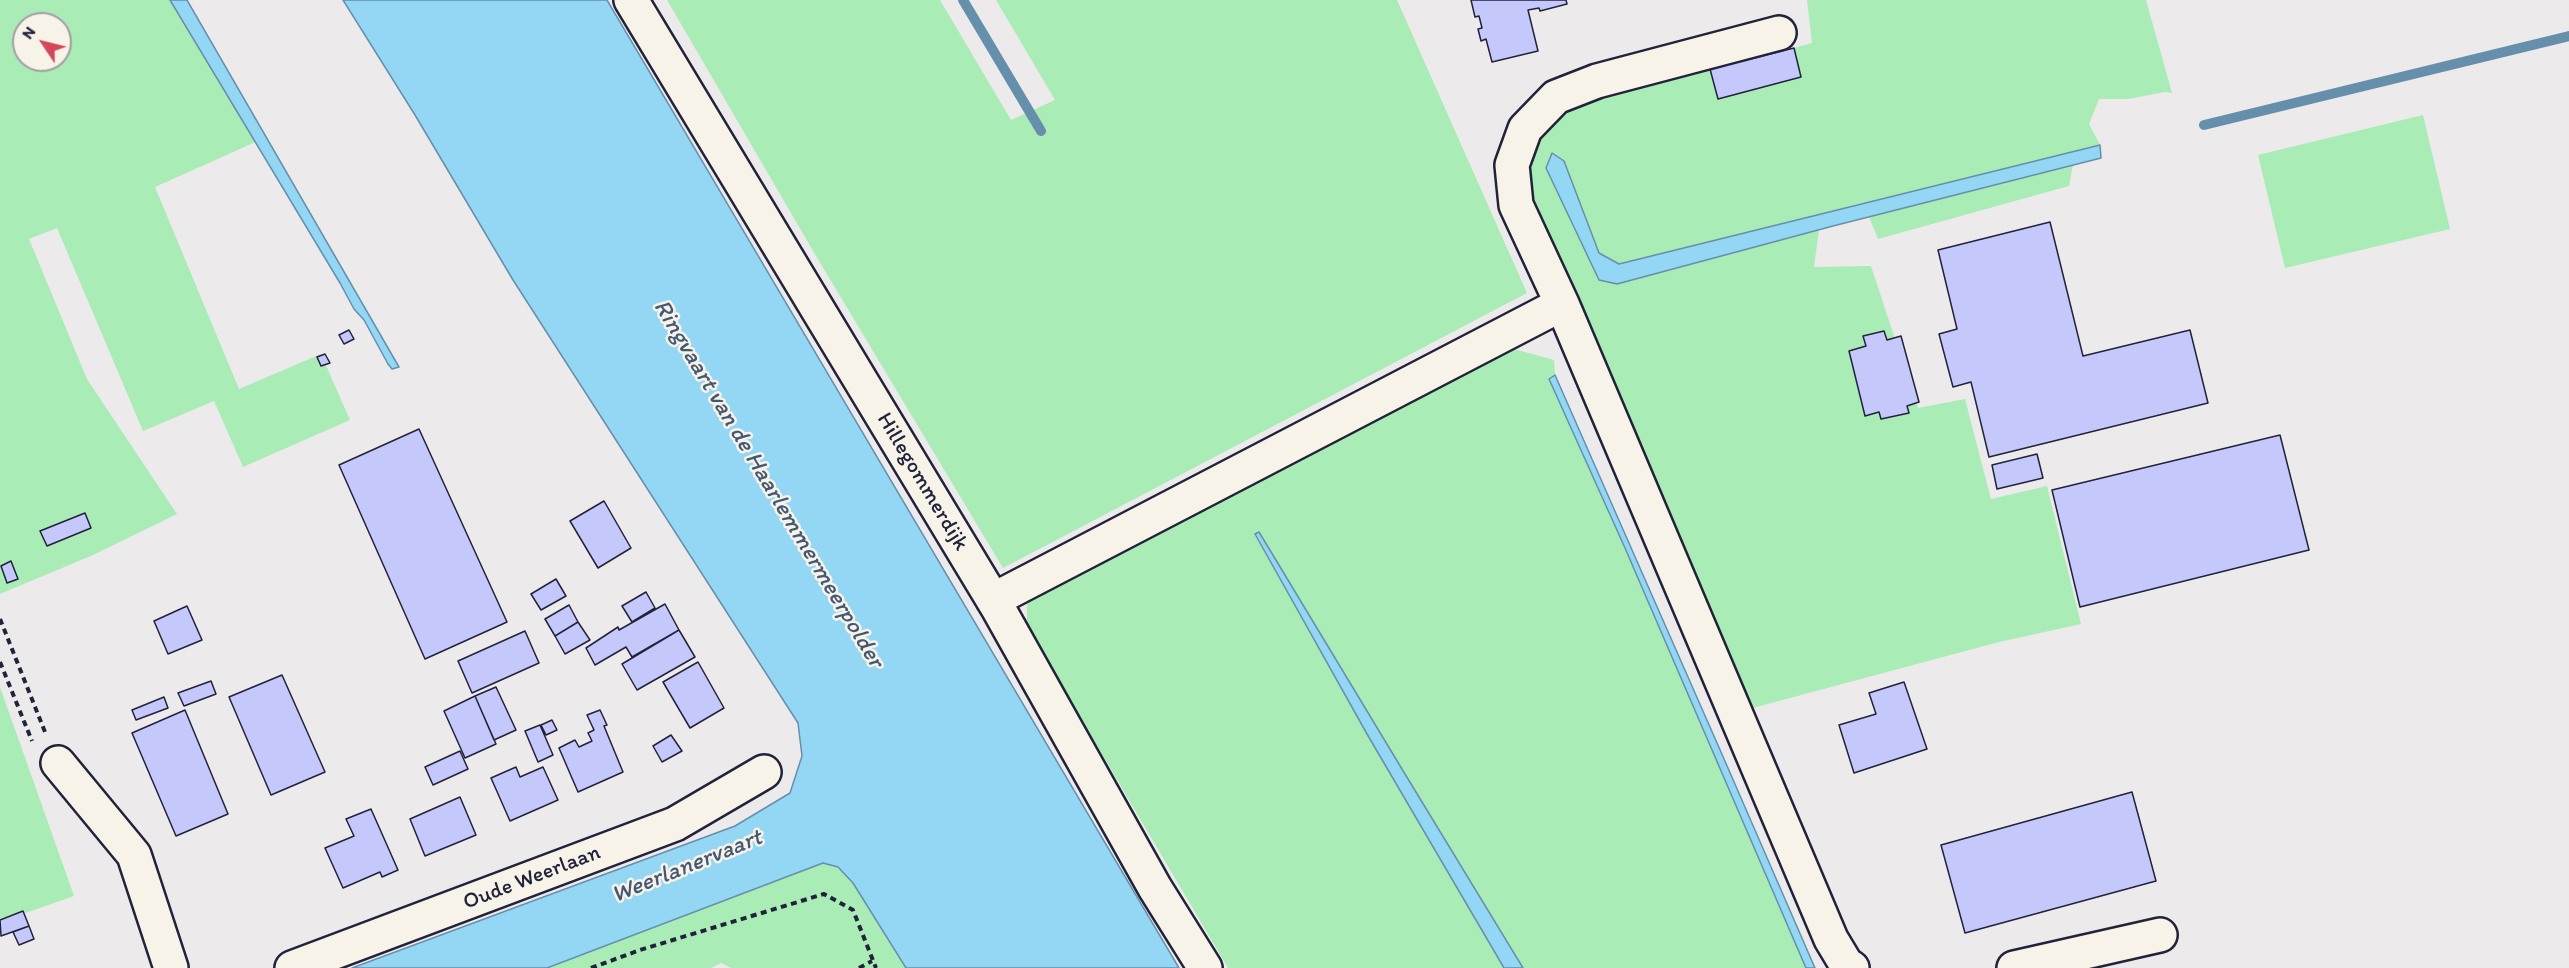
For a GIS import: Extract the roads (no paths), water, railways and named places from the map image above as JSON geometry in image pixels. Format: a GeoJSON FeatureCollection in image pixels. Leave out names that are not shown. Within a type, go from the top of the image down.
{"type":"FeatureCollection","features":[{"type":"Feature","properties":{"kind":"street","name":"Hillegommerdijk"},"geometry":{"type":"LineString","coordinates":[[631,0],[993,600],[1155,888],[1205,968]]}},
{"type":"Feature","properties":{"kind":"street"},"geometry":{"type":"LineString","coordinates":[[1779,33],[1597,81],[1556,97],[1525,129],[1512,165],[1516,205],[1562,304],[1831,939],[1846,964],[1852,968]]}},
{"type":"Feature","properties":{"kind":"street"},"geometry":{"type":"LineString","coordinates":[[993,600],[1562,304]]}},
{"type":"Feature","properties":{"kind":"street"},"geometry":{"type":"LineString","coordinates":[[58,763],[134,855],[171,968]]}},
{"type":"Feature","properties":{"kind":"street","name":"Oude Weerlaan"},"geometry":{"type":"LineString","coordinates":[[292,968],[675,824],[764,772]]}},
{"type":"Feature","properties":{"kind":"street"},"geometry":{"type":"LineString","coordinates":[[2014,968],[2160,935]]}},
{"type":"Feature","properties":{"kind":"water"},"geometry":{"type":"Polygon","coordinates":[[[170,0],[187,0],[399,367],[392,369],[388,364],[364,320],[354,309],[170,0]]]}},
{"type":"Feature","properties":{"kind":"water"},"geometry":{"type":"Polygon","coordinates":[[[343,0],[607,0],[1179,968],[906,968],[853,883],[838,867],[823,863],[547,968],[352,968],[735,826],[790,793],[802,756],[798,723],[513,280],[415,115],[343,0]]]}},
{"type":"Feature","properties":{"kind":"water"},"geometry":{"type":"Polygon","coordinates":[[[2100,145],[2101,158],[1617,284],[1599,280],[1546,168],[1552,153],[1564,161],[1599,253],[1619,264],[2100,145]]]}},
{"type":"Feature","properties":{"kind":"water"},"geometry":{"type":"Polygon","coordinates":[[[1555,375],[1815,968],[1806,968],[1625,548],[1549,379],[1555,375]]]}},
{"type":"Feature","properties":{"kind":"water"},"geometry":{"type":"Polygon","coordinates":[[[1259,532],[1523,968],[1504,968],[1367,734],[1255,534],[1259,532]]]}},
{"type":"Feature","properties":{"kind":"waterway"},"geometry":{"type":"LineString","coordinates":[[963,0],[1041,131]]}},
{"type":"Feature","properties":{"kind":"waterway"},"geometry":{"type":"LineString","coordinates":[[2204,125],[2569,36]]}},
{"type":"Feature","properties":{"kind":"water label","name":"Ringvaart van de Haarlemmermeerpolder"},"geometry":{"type":"Point","coordinates":[768,484]}},
{"type":"Feature","properties":{"kind":"water label","name":"Weerlanervaart"},"geometry":{"type":"Point","coordinates":[687,867]}}]}
